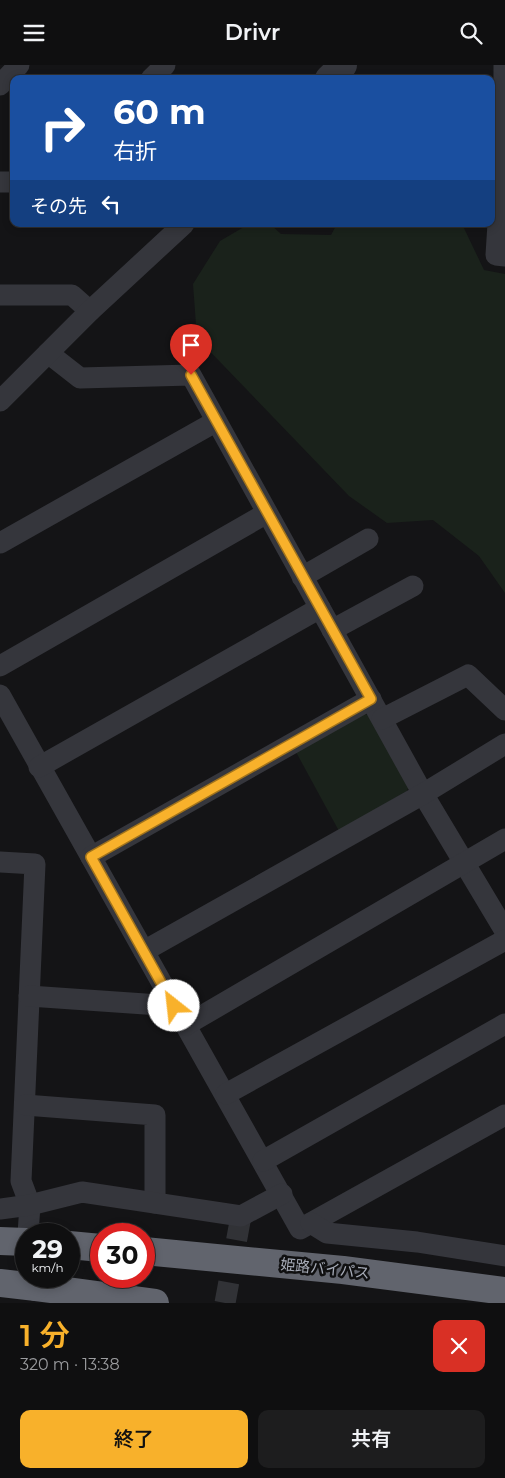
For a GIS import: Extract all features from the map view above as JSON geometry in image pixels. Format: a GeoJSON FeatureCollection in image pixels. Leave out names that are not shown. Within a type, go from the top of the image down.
{"type":"FeatureCollection","features":[{"type":"Feature","properties":{"kind":"highway"},"geometry":{"type":"LineString","coordinates":[[0,1241],[15,1242]]}},
{"type":"Feature","properties":{"kind":"highway","name":"姫路バイパス"},"geometry":{"type":"LineString","coordinates":[[155,1252],[343,1270],[505,1291]]}},
{"type":"Feature","properties":{"kind":"highway"},"geometry":{"type":"LineString","coordinates":[[0,1283],[29,1289],[155,1303]]}},
{"type":"Feature","properties":{"kind":"street"},"geometry":{"type":"LineString","coordinates":[[0,85],[19,65]]}},
{"type":"Feature","properties":{"kind":"street"},"geometry":{"type":"LineString","coordinates":[[155,75],[165,65]]}},
{"type":"Feature","properties":{"kind":"street"},"geometry":{"type":"LineString","coordinates":[[333,75],[343,65]]}},
{"type":"Feature","properties":{"kind":"street"},"geometry":{"type":"LineString","coordinates":[[504,65],[504,130],[496,255],[505,256]]}},
{"type":"Feature","properties":{"kind":"street"},"geometry":{"type":"LineString","coordinates":[[0,401],[90,311],[181,227]]}},
{"type":"Feature","properties":{"kind":"street"},"geometry":{"type":"LineString","coordinates":[[0,295],[72,295],[90,311]]}},
{"type":"Feature","properties":{"kind":"street"},"geometry":{"type":"LineString","coordinates":[[48,353],[80,378],[191,375],[215,422],[423,794],[505,931]]}},
{"type":"Feature","properties":{"kind":"street"},"geometry":{"type":"LineString","coordinates":[[0,543],[215,422]]}},
{"type":"Feature","properties":{"kind":"street"},"geometry":{"type":"LineString","coordinates":[[0,666],[266,513]]}},
{"type":"Feature","properties":{"kind":"street"},"geometry":{"type":"LineString","coordinates":[[302,577],[368,539]]}},
{"type":"Feature","properties":{"kind":"street"},"geometry":{"type":"LineString","coordinates":[[332,630],[413,585]]}},
{"type":"Feature","properties":{"kind":"street"},"geometry":{"type":"LineString","coordinates":[[40,767],[320,608]]}},
{"type":"Feature","properties":{"kind":"street"},"geometry":{"type":"LineString","coordinates":[[382,719],[468,675],[505,711]]}},
{"type":"Feature","properties":{"kind":"street"},"geometry":{"type":"LineString","coordinates":[[0,695],[174,1006],[226,1094],[300,1229],[505,1115]]}},
{"type":"Feature","properties":{"kind":"street"},"geometry":{"type":"LineString","coordinates":[[91,857],[371,699]]}},
{"type":"Feature","properties":{"kind":"street"},"geometry":{"type":"LineString","coordinates":[[144,951],[423,794],[505,744]]}},
{"type":"Feature","properties":{"kind":"street"},"geometry":{"type":"LineString","coordinates":[[186,1025],[505,839]]}},
{"type":"Feature","properties":{"kind":"street"},"geometry":{"type":"LineString","coordinates":[[0,862],[35,863],[21,1181],[30,1205],[29,1223]]}},
{"type":"Feature","properties":{"kind":"street"},"geometry":{"type":"LineString","coordinates":[[226,1094],[505,940]]}},
{"type":"Feature","properties":{"kind":"street"},"geometry":{"type":"LineString","coordinates":[[29,996],[174,1006]]}},
{"type":"Feature","properties":{"kind":"street"},"geometry":{"type":"LineString","coordinates":[[263,1161],[505,1024]]}},
{"type":"Feature","properties":{"kind":"street"},"geometry":{"type":"LineString","coordinates":[[24,1105],[156,1115],[155,1203]]}},
{"type":"Feature","properties":{"kind":"street"},"geometry":{"type":"LineString","coordinates":[[0,1209],[30,1205],[82,1192],[241,1216],[282,1194]]}},
{"type":"Feature","properties":{"kind":"street"},"geometry":{"type":"LineString","coordinates":[[311,1223],[327,1233],[417,1242],[505,1256]]}},
{"type":"Feature","properties":{"kind":"shaded area"},"geometry":{"type":"Polygon","coordinates":[[[244,227],[273,227],[281,234],[331,235],[335,227],[463,227],[484,270],[505,274],[505,593],[479,556],[433,520],[387,523],[349,496],[197,338],[193,284],[220,241],[244,227]]]}},
{"type":"Feature","properties":{"kind":"shaded area"},"geometry":{"type":"Polygon","coordinates":[[[362,713],[370,716],[410,783],[407,791],[339,831],[296,752],[362,713]]]}},
{"type":"Feature","properties":{"kind":"tunnel"},"geometry":{"type":"LineString","coordinates":[[225,1303],[241,1216]]}},
{"type":"Feature","properties":{"kind":"route"},"geometry":{"type":"LineString","coordinates":[[174,1006],[91,857],[371,699],[215,422],[191,375]]}}]}
